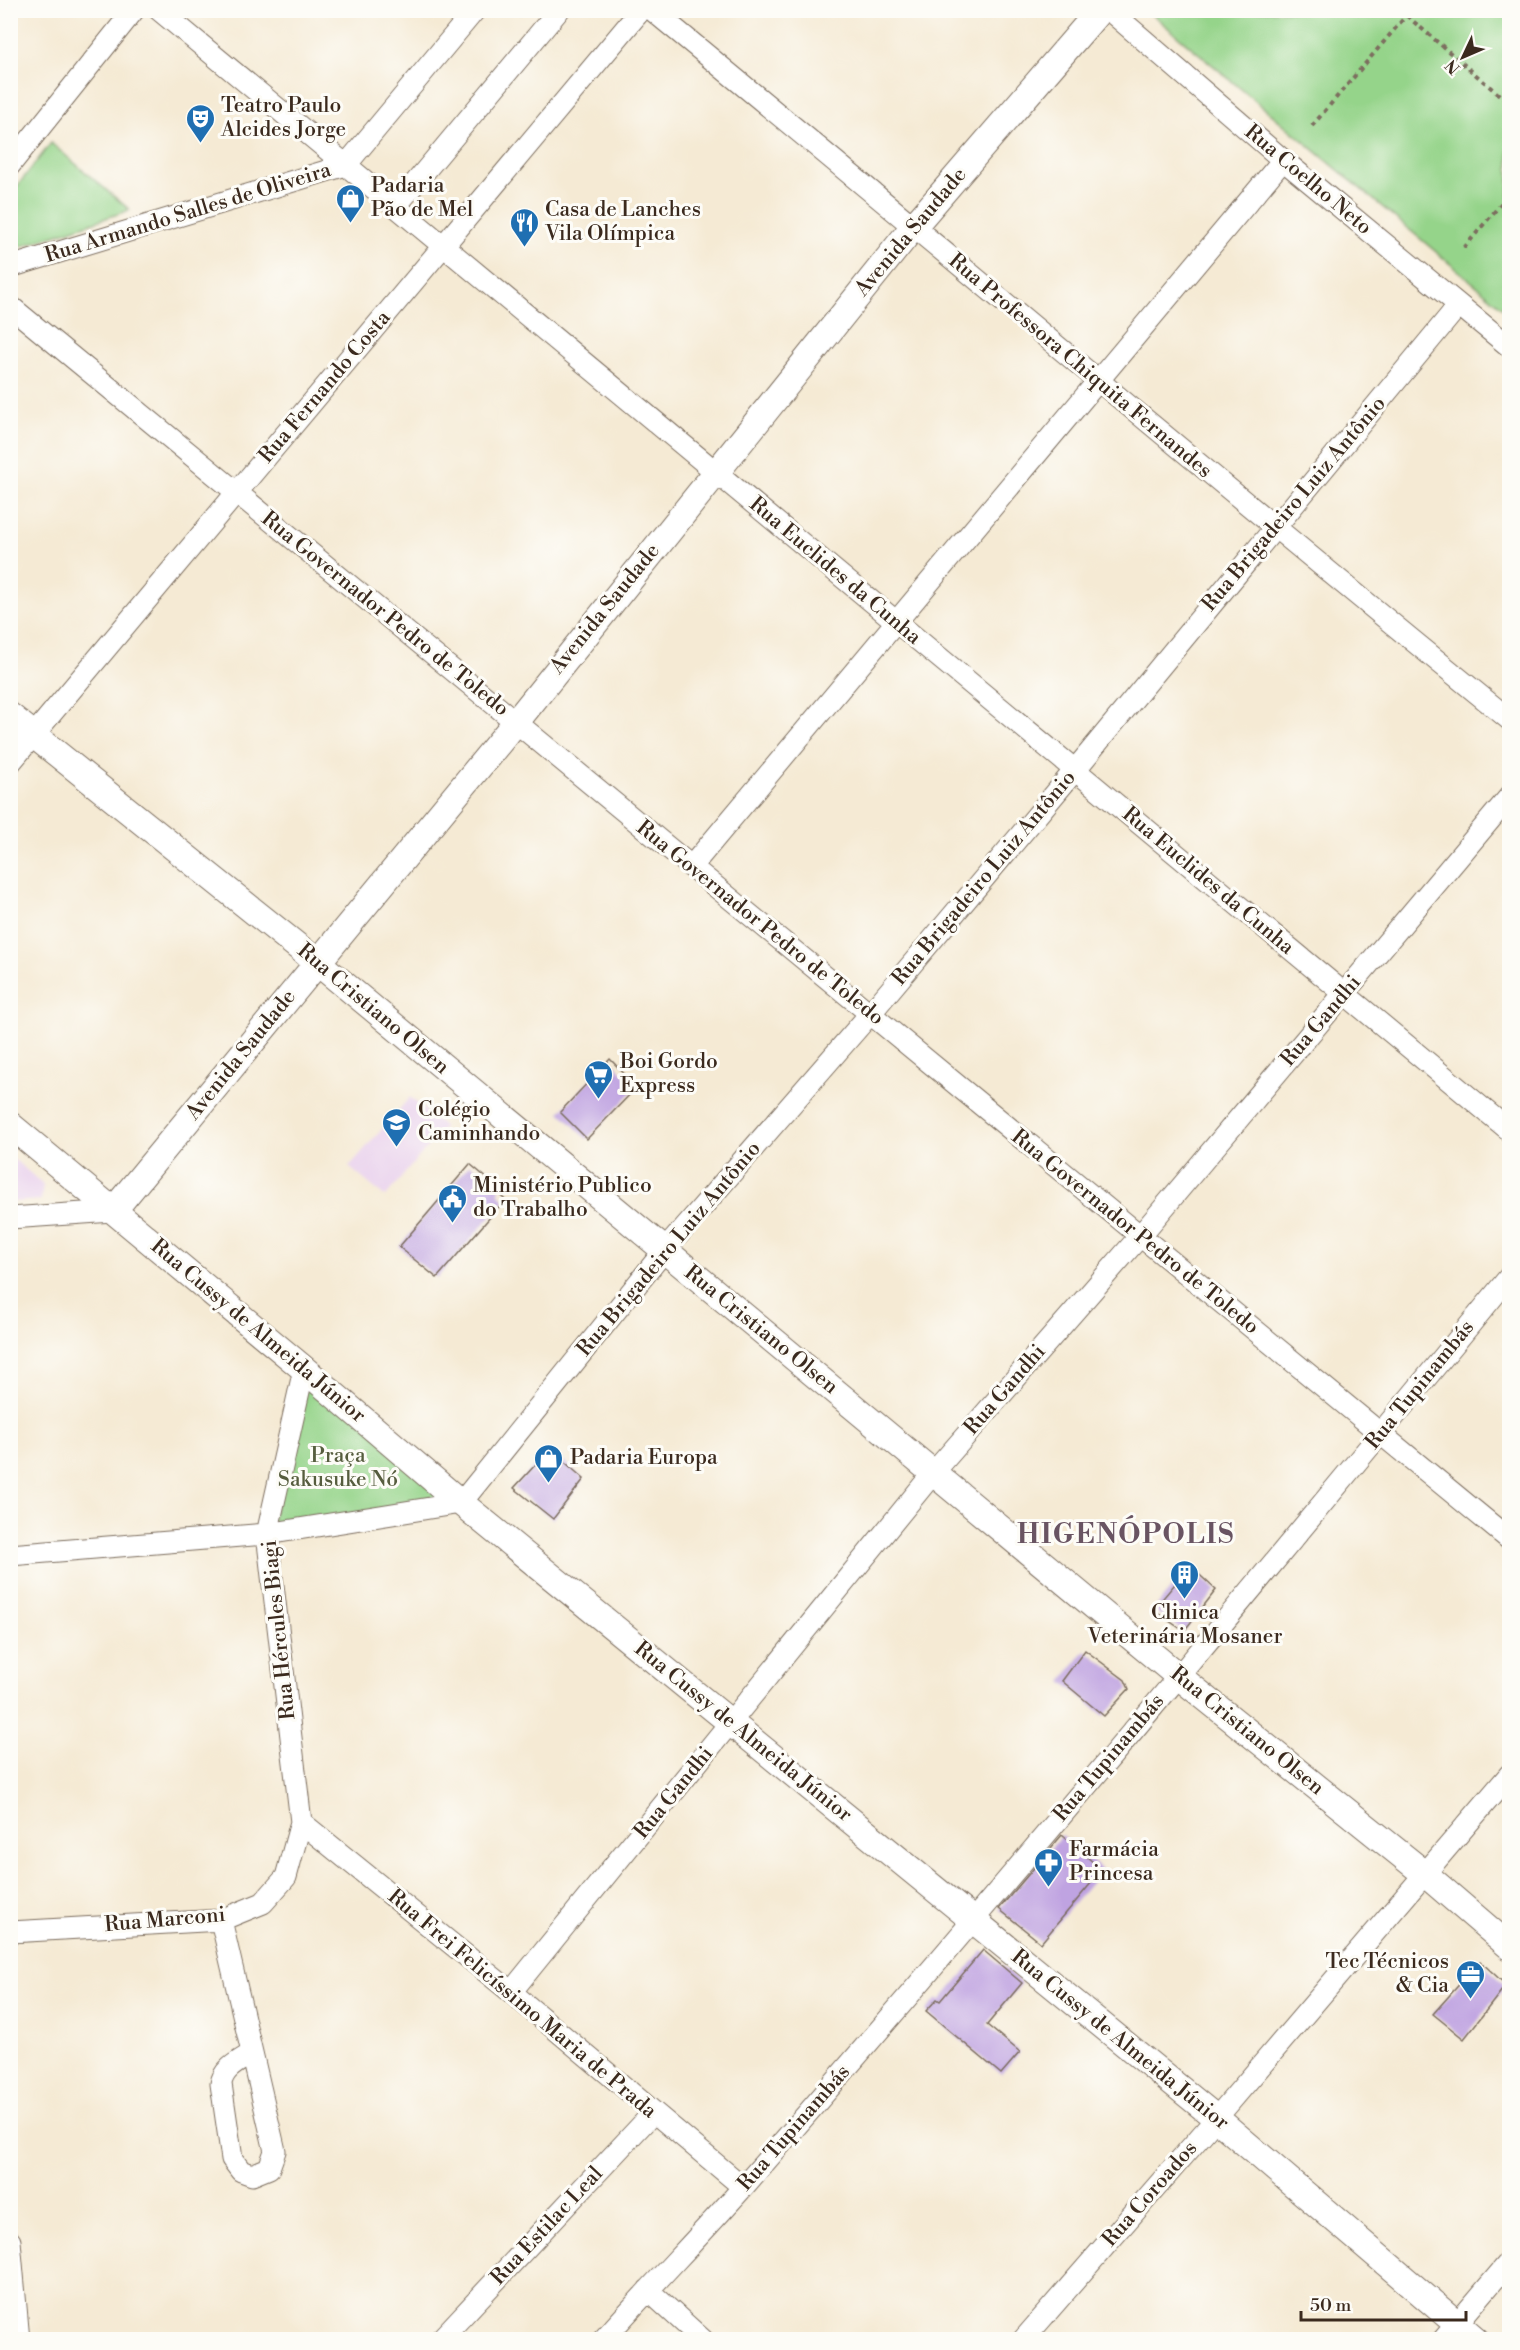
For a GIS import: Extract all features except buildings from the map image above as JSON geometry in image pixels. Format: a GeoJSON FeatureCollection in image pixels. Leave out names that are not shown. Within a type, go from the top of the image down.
{"type":"FeatureCollection","features":[{"type":"Feature","properties":{"kind":"street"},"geometry":{"type":"LineString","coordinates":[[10,165],[134,10]]}},
{"type":"Feature","properties":{"kind":"street","name":"Rua Euclides da Cunha"},"geometry":{"type":"LineString","coordinates":[[159,10],[1509,1131]]}},
{"type":"Feature","properties":{"kind":"street","name":"Rua Armando Salles de Oliveira"},"geometry":{"type":"LineString","coordinates":[[10,267],[346,165],[475,10]]}},
{"type":"Feature","properties":{"kind":"street"},"geometry":{"type":"LineString","coordinates":[[396,206],[560,10]]}},
{"type":"Feature","properties":{"kind":"street","name":"Rua Fernando Costa"},"geometry":{"type":"LineString","coordinates":[[10,764],[641,10]]}},
{"type":"Feature","properties":{"kind":"street","name":"Rua Professora Chiquita Fernandes"},"geometry":{"type":"LineString","coordinates":[[652,10],[914,226],[1274,529],[1509,720]]}},
{"type":"Feature","properties":{"kind":"street","name":"Avenida Saudade"},"geometry":{"type":"LineString","coordinates":[[113,1211],[516,722],[715,471],[914,226],[1100,10]]}},
{"type":"Feature","properties":{"kind":"street","name":"Rua Coelho Neto"},"geometry":{"type":"LineString","coordinates":[[1109,10],[1283,160],[1509,347]]}},
{"type":"Feature","properties":{"kind":"street"},"geometry":{"type":"LineString","coordinates":[[691,867],[1283,160]]}},
{"type":"Feature","properties":{"kind":"street","name":"Rua Governador Pedro de Toledo"},"geometry":{"type":"LineString","coordinates":[[10,306],[1509,1540]]}},
{"type":"Feature","properties":{"kind":"street","name":"Rua Brigadeiro Luiz Antônio"},"geometry":{"type":"LineString","coordinates":[[461,1503],[664,1251],[870,1014],[1075,770],[1458,306]]}},
{"type":"Feature","properties":{"kind":"street","name":"Rua Cristiano Olsen"},"geometry":{"type":"LineString","coordinates":[[10,716],[317,962],[1177,1676],[1425,1874],[1509,1947]]}},
{"type":"Feature","properties":{"kind":"street","name":"Rua Gandhi"},"geometry":{"type":"LineString","coordinates":[[511,1992],[934,1472],[1140,1236],[1509,796]]}},
{"type":"Feature","properties":{"kind":"street","name":"Rua Cussy de Almeida Júnior"},"geometry":{"type":"LineString","coordinates":[[10,1125],[304,1369],[461,1503],[1216,2118],[1459,2334]]}},
{"type":"Feature","properties":{"kind":"street"},"geometry":{"type":"LineString","coordinates":[[10,1218],[113,1211]]}},
{"type":"Feature","properties":{"kind":"street","name":"Rua Tupinambás"},"geometry":{"type":"LineString","coordinates":[[603,2340],[743,2187],[973,1919],[1380,1434],[1509,1276]]}},
{"type":"Feature","properties":{"kind":"street","name":"Rua Hércules Biagi"},"geometry":{"type":"LineString","coordinates":[[301,1822],[267,1534],[304,1369]]}},
{"type":"Feature","properties":{"kind":"street"},"geometry":{"type":"LineString","coordinates":[[10,1555],[267,1534],[461,1503]]}},
{"type":"Feature","properties":{"kind":"street","name":"Rua Coroados"},"geometry":{"type":"LineString","coordinates":[[1023,2340],[1216,2118],[1509,1774]]}},
{"type":"Feature","properties":{"kind":"street","name":"Rua Marconi"},"geometry":{"type":"LineString","coordinates":[[10,1932],[221,1920],[263,1903],[286,1876],[301,1822]]}},
{"type":"Feature","properties":{"kind":"street","name":"Rua Frei Felicíssimo Maria de Prada"},"geometry":{"type":"LineString","coordinates":[[301,1822],[511,1992],[743,2187]]}},
{"type":"Feature","properties":{"kind":"street"},"geometry":{"type":"LineString","coordinates":[[221,1920],[275,2151],[269,2168],[252,2175],[241,2171],[232,2159],[221,2084],[222,2076],[226,2071],[252,2053]]}},
{"type":"Feature","properties":{"kind":"street","name":"Rua Estilac Leal"},"geometry":{"type":"LineString","coordinates":[[440,2340],[653,2113]]}},
{"type":"Feature","properties":{"kind":"street"},"geometry":{"type":"LineString","coordinates":[[10,2241],[19,2340]]}},
{"type":"Feature","properties":{"kind":"street"},"geometry":{"type":"LineString","coordinates":[[1459,2334],[1509,2261]]}},
{"type":"Feature","properties":{"kind":"street"},"geometry":{"type":"LineString","coordinates":[[648,2290],[703,2340]]}},
{"type":"Feature","properties":{"kind":"path"},"geometry":{"type":"LineString","coordinates":[[1400,10],[1509,104]]}},
{"type":"Feature","properties":{"kind":"path"},"geometry":{"type":"LineString","coordinates":[[1312,126],[1411,10]]}},
{"type":"Feature","properties":{"kind":"path"},"geometry":{"type":"LineString","coordinates":[[1464,248],[1509,193]]}},
{"type":"Feature","properties":{"kind":"shaded area","name":"Colégio Caminhando"},"geometry":{"type":"Polygon","coordinates":[[[410,1097],[444,1127],[385,1197],[349,1167],[410,1097]]]}},
{"type":"Feature","properties":{"kind":"shaded area"},"geometry":{"type":"Polygon","coordinates":[[[11,1157],[43,1184],[41,1200],[11,1202],[11,1157]]]}},
{"type":"Feature","properties":{"kind":"green space"},"geometry":{"type":"Polygon","coordinates":[[[1148,11],[1509,11],[1509,313],[1148,11]]]}},
{"type":"Feature","properties":{"kind":"green space"},"geometry":{"type":"Polygon","coordinates":[[[51,143],[130,210],[11,250],[11,194],[51,143]]]}},
{"type":"Feature","properties":{"kind":"green space","name":"Praça Sakusuke Nó"},"geometry":{"type":"Polygon","coordinates":[[[306,1375],[457,1502],[270,1530],[306,1375]]]}},
{"type":"Feature","properties":{"kind":"place","name":"Teatro Paulo Alcides Jorge"},"geometry":{"type":"Point","coordinates":[200,144]}},
{"type":"Feature","properties":{"kind":"place","name":"Padaria Pão de Mel"},"geometry":{"type":"Point","coordinates":[350,224]}},
{"type":"Feature","properties":{"kind":"place","name":"Casa de Lanches Vila Olímpica"},"geometry":{"type":"Point","coordinates":[524,248]}},
{"type":"Feature","properties":{"kind":"place","name":"Boi Gordo Express"},"geometry":{"type":"Point","coordinates":[599,1100]}},
{"type":"Feature","properties":{"kind":"place","name":"Colégio Caminhando"},"geometry":{"type":"Point","coordinates":[397,1148]}},
{"type":"Feature","properties":{"kind":"place","name":"Ministério Publico do Trabalho"},"geometry":{"type":"Point","coordinates":[452,1224]}},
{"type":"Feature","properties":{"kind":"place","name":"Padaria Europa"},"geometry":{"type":"Point","coordinates":[549,1484]}},
{"type":"Feature","properties":{"kind":"place","name":"Clinica Veterinária Mosaner"},"geometry":{"type":"Point","coordinates":[1185,1600]}},
{"type":"Feature","properties":{"kind":"place","name":"Farmácia Princesa"},"geometry":{"type":"Point","coordinates":[1048,1888]}},
{"type":"Feature","properties":{"kind":"place","name":"Tec Técnicos & Cia"},"geometry":{"type":"Point","coordinates":[1470,2000]}},
{"type":"Feature","properties":{"kind":"district","name":"HIGENÓPOLIS"},"geometry":{"type":"Point","coordinates":[1126,1535]}}]}
